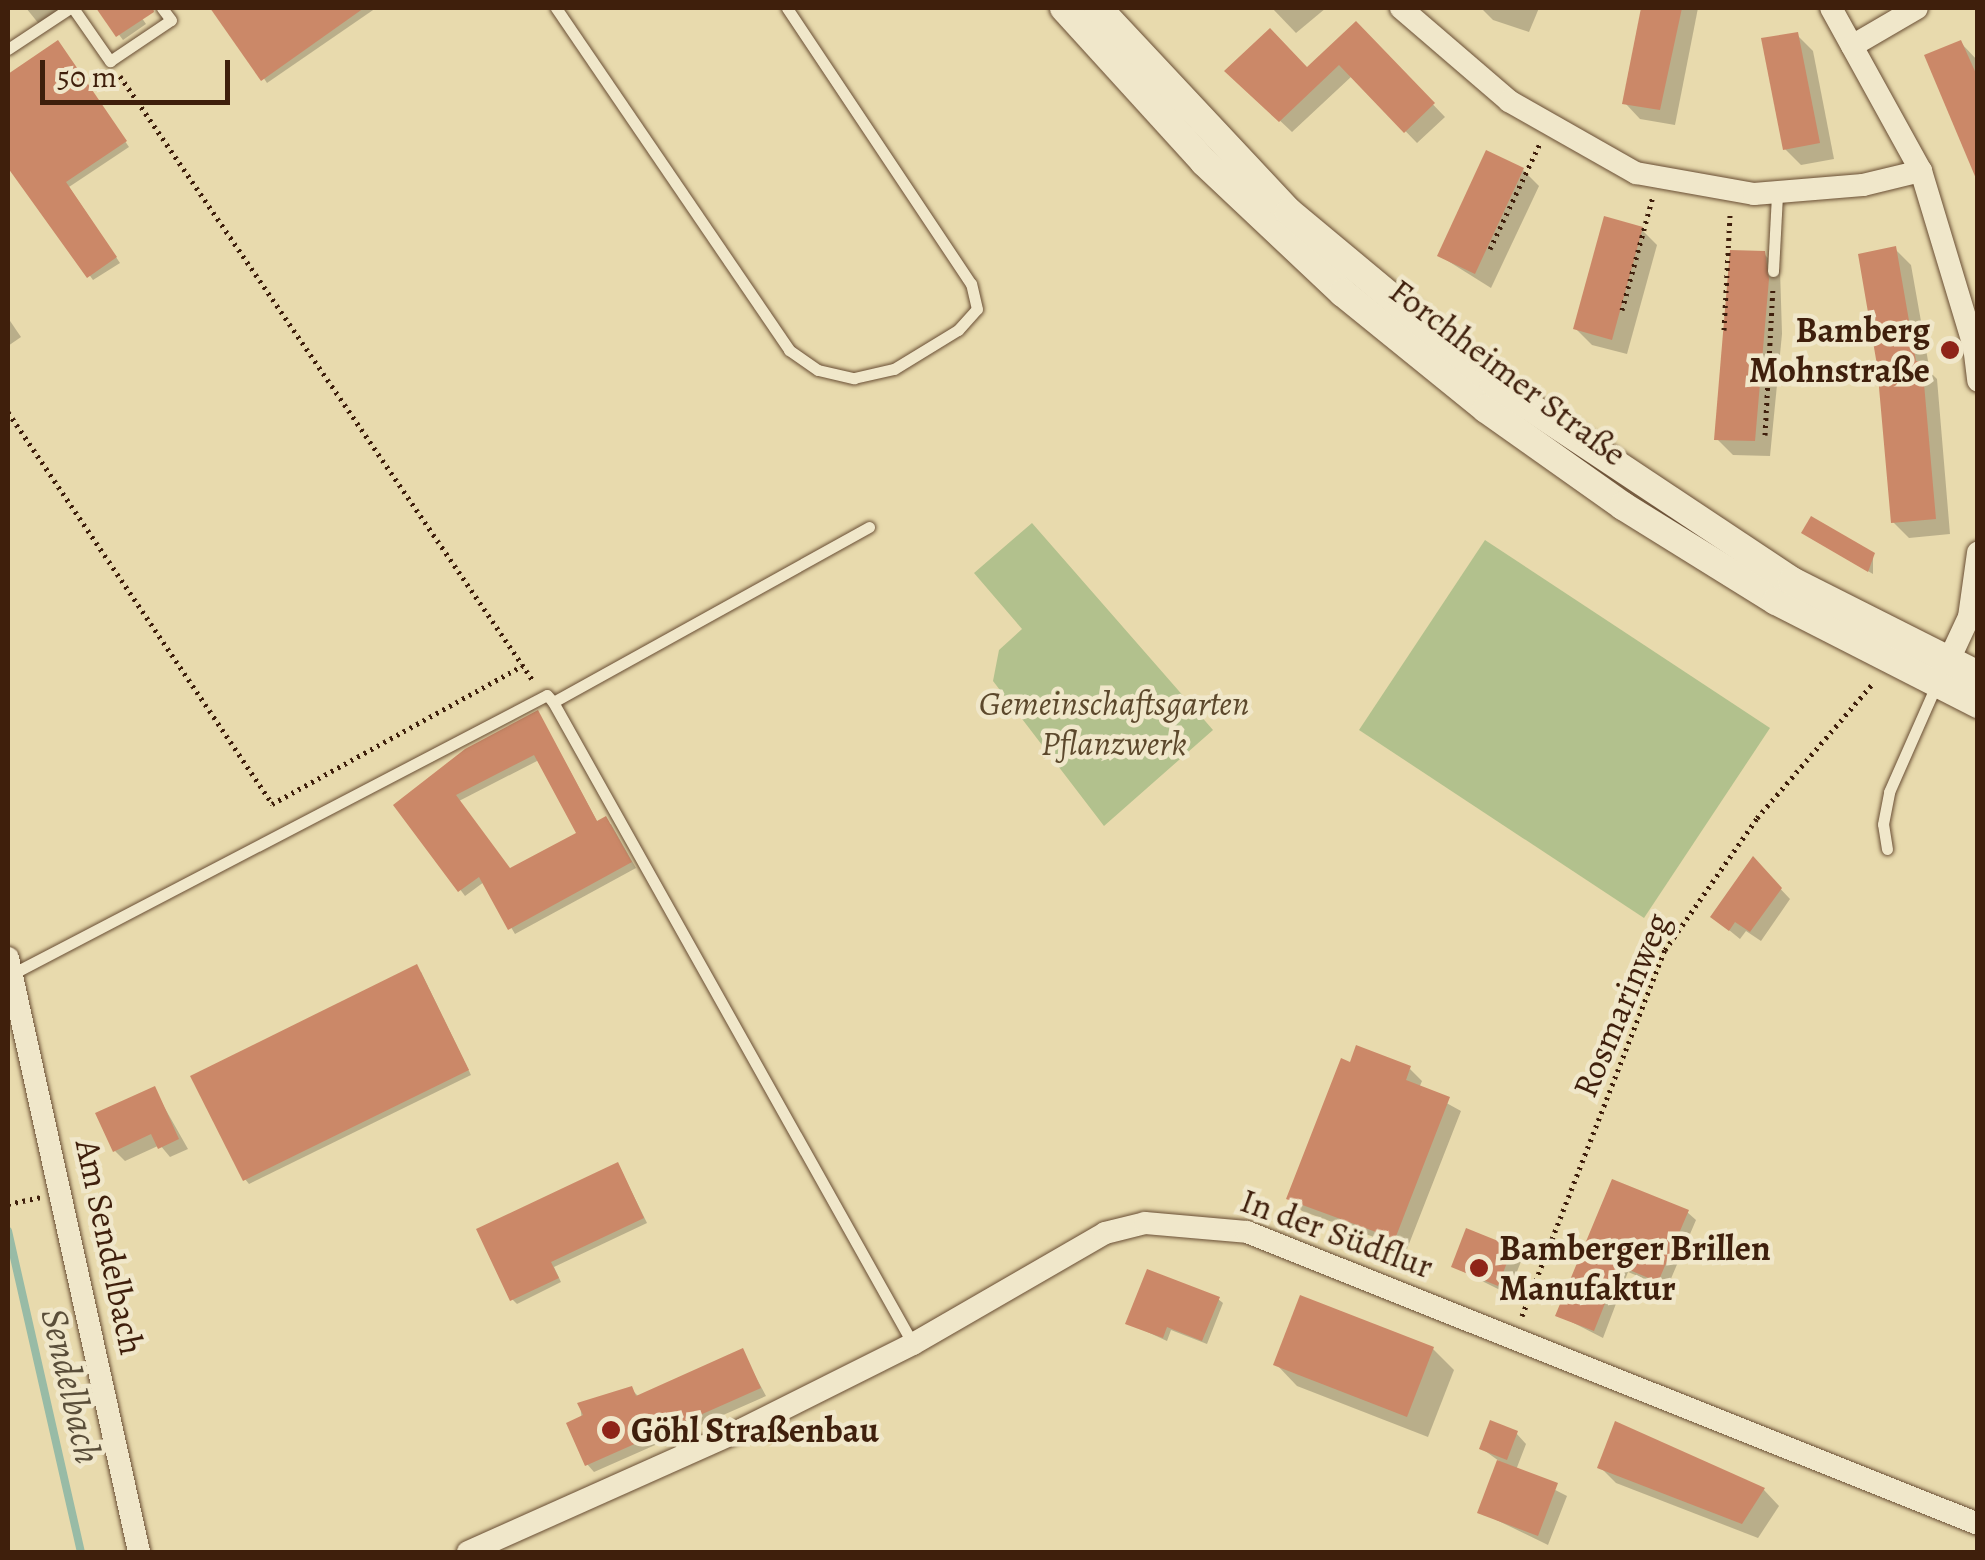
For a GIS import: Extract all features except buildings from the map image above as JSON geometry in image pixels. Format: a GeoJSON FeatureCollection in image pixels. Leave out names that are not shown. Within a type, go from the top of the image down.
{"type":"FeatureCollection","features":[{"type":"Feature","properties":{"kind":"street","name":"Forchheimer Straße"},"geometry":{"type":"LineString","coordinates":[[1064,8],[1204,162],[1442,375],[1670,535],[1776,601],[1942,673],[1978,675]]}},
{"type":"Feature","properties":{"kind":"street","name":"Forchheimer Straße"},"geometry":{"type":"LineString","coordinates":[[1098,8],[1288,212],[1494,384],[1792,581],[1942,673],[1978,704]]}},
{"type":"Feature","properties":{"kind":"street"},"geometry":{"type":"LineString","coordinates":[[1401,8],[1548,126],[1658,178],[1731,192],[1777,194],[1921,171]]}},
{"type":"Feature","properties":{"kind":"street"},"geometry":{"type":"LineString","coordinates":[[1830,8],[1921,171],[1974,346],[1978,381]]}},
{"type":"Feature","properties":{"kind":"street"},"geometry":{"type":"LineString","coordinates":[[1852,46],[1917,8]]}},
{"type":"Feature","properties":{"kind":"street"},"geometry":{"type":"LineString","coordinates":[[1942,673],[1969,617],[1978,553]]}},
{"type":"Feature","properties":{"kind":"street","name":"Am Sendelbach"},"geometry":{"type":"LineString","coordinates":[[10,966],[139,1552]]}},
{"type":"Feature","properties":{"kind":"street","name":"In der Südflur"},"geometry":{"type":"LineString","coordinates":[[468,1552],[742,1430],[913,1344],[1106,1233],[1145,1223],[1248,1232],[1978,1524]]}},
{"type":"Feature","properties":{"kind":"lane"},"geometry":{"type":"LineString","coordinates":[[8,48],[72,8],[110,62],[170,20],[162,8]]}},
{"type":"Feature","properties":{"kind":"lane"},"geometry":{"type":"LineString","coordinates":[[556,8],[789,350],[818,370],[854,378],[894,369],[958,330],[977,309],[972,284],[787,8]]}},
{"type":"Feature","properties":{"kind":"lane"},"geometry":{"type":"LineString","coordinates":[[1774,272],[1777,194]]}},
{"type":"Feature","properties":{"kind":"lane"},"geometry":{"type":"LineString","coordinates":[[10,966],[550,699],[868,526]]}},
{"type":"Feature","properties":{"kind":"lane"},"geometry":{"type":"LineString","coordinates":[[1887,849],[1883,824],[1889,792],[1942,673]]}},
{"type":"Feature","properties":{"kind":"lane"},"geometry":{"type":"LineString","coordinates":[[550,699],[913,1344]]}},
{"type":"Feature","properties":{"kind":"path"},"geometry":{"type":"LineString","coordinates":[[110,62],[522,666],[550,699]]}},
{"type":"Feature","properties":{"kind":"path"},"geometry":{"type":"LineString","coordinates":[[1490,249],[1548,126]]}},
{"type":"Feature","properties":{"kind":"path"},"geometry":{"type":"LineString","coordinates":[[1622,310],[1658,178]]}},
{"type":"Feature","properties":{"kind":"path"},"geometry":{"type":"LineString","coordinates":[[1724,330],[1731,192]]}},
{"type":"Feature","properties":{"kind":"path"},"geometry":{"type":"LineString","coordinates":[[1765,435],[1774,272]]}},
{"type":"Feature","properties":{"kind":"path"},"geometry":{"type":"LineString","coordinates":[[8,412],[272,804],[522,666]]}},
{"type":"Feature","properties":{"kind":"path","name":"Rosmarinweg"},"geometry":{"type":"LineString","coordinates":[[1514,1336],[1665,950],[1757,818],[1872,683]]}},
{"type":"Feature","properties":{"kind":"path"},"geometry":{"type":"LineString","coordinates":[[8,1204],[33,1199]]}},
{"type":"Feature","properties":{"kind":"green space","name":"Gemeinschaftsgarten Pflanzwerk"},"geometry":{"type":"Polygon","coordinates":[[[1032,523],[1213,730],[1104,826],[993,681],[999,650],[1022,629],[974,573],[1032,523]]]}},
{"type":"Feature","properties":{"kind":"green space"},"geometry":{"type":"Polygon","coordinates":[[[1485,540],[1770,728],[1644,918],[1359,730],[1485,540]]]}},
{"type":"Feature","properties":{"kind":"waterway","name":"Sendelbach"},"geometry":{"type":"LineString","coordinates":[[8,1231],[81,1552]]}},
{"type":"Feature","properties":{"kind":"place","name":"Bamberg Mohnstraße"},"geometry":{"type":"Point","coordinates":[1950,350]}},
{"type":"Feature","properties":{"kind":"place","name":"Bamberger Brillen Manufaktur"},"geometry":{"type":"Point","coordinates":[1479,1268]}},
{"type":"Feature","properties":{"kind":"place","name":"Göhl Straßenbau"},"geometry":{"type":"Point","coordinates":[611,1430]}}]}
